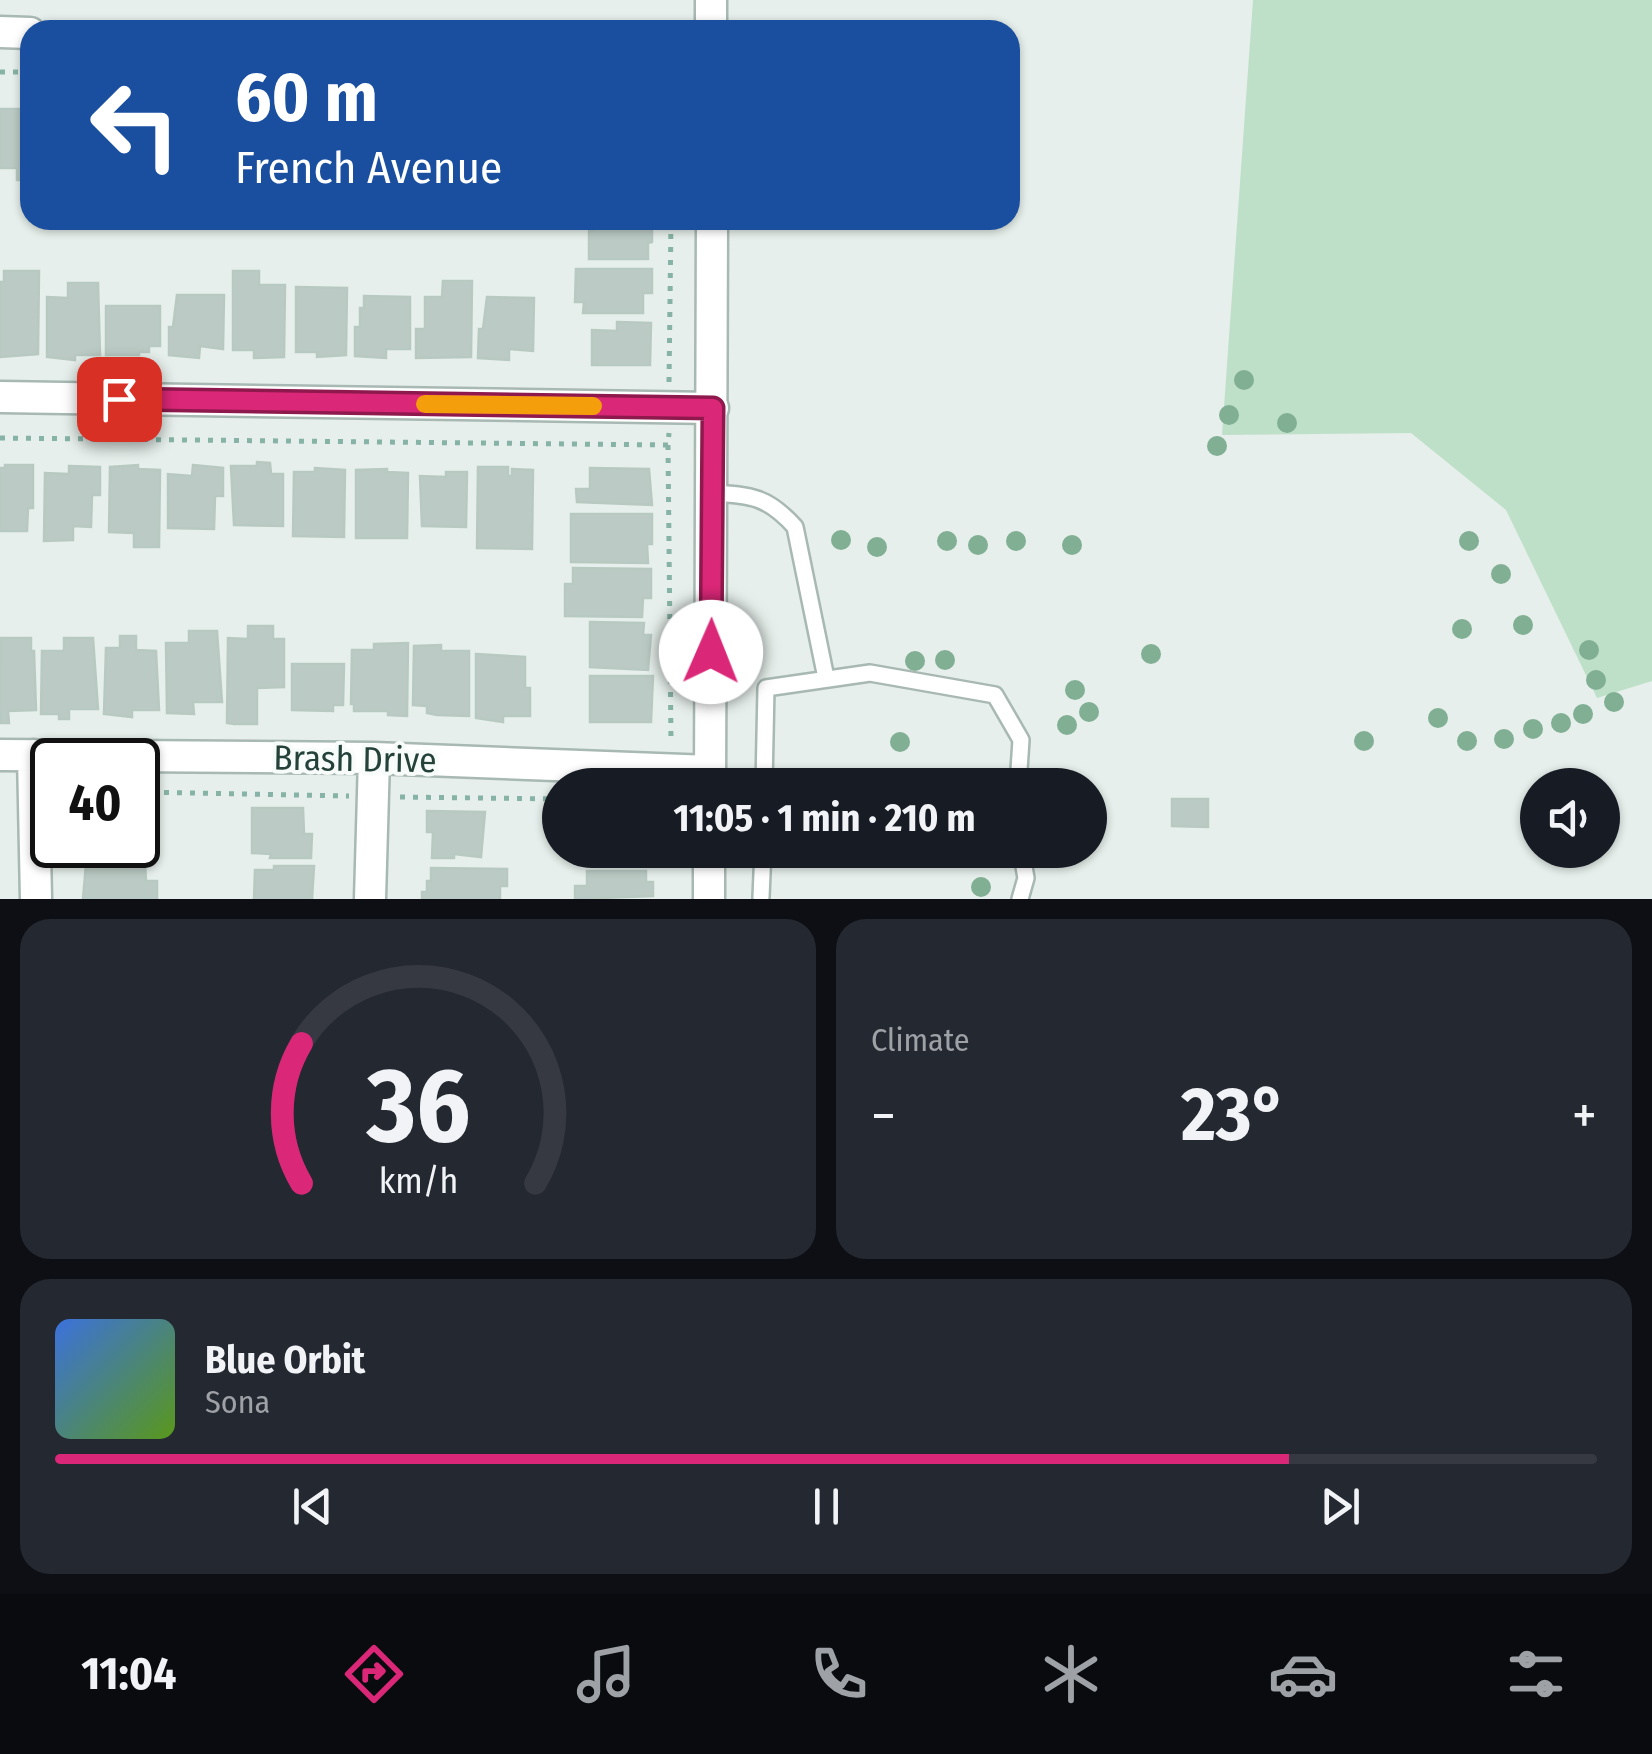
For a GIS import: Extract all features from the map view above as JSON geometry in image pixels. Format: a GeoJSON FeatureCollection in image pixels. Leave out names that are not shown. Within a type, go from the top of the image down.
{"type":"FeatureCollection","features":[{"type":"Feature","properties":{"kind":"street"},"geometry":{"type":"LineString","coordinates":[[710,768],[712,230]]}},
{"type":"Feature","properties":{"kind":"street"},"geometry":{"type":"LineString","coordinates":[[0,397],[713,408]]}},
{"type":"Feature","properties":{"kind":"street","name":"Brash Drive"},"geometry":{"type":"LineString","coordinates":[[0,755],[30,755]]}},
{"type":"Feature","properties":{"kind":"street","name":"Brash Drive"},"geometry":{"type":"LineString","coordinates":[[160,756],[374,758],[542,768]]}},
{"type":"Feature","properties":{"kind":"street"},"geometry":{"type":"LineString","coordinates":[[370,899],[374,758]]}},
{"type":"Feature","properties":{"kind":"street"},"geometry":{"type":"LineString","coordinates":[[35,868],[36,899]]}},
{"type":"Feature","properties":{"kind":"street"},"geometry":{"type":"LineString","coordinates":[[709,899],[710,868]]}},
{"type":"Feature","properties":{"kind":"lane"},"geometry":{"type":"LineString","coordinates":[[712,494],[754,496],[780,510],[795,527],[826,678]]}},
{"type":"Feature","properties":{"kind":"lane"},"geometry":{"type":"LineString","coordinates":[[764,768],[766,688],[870,673],[995,694],[1021,740],[1019,768]]}},
{"type":"Feature","properties":{"kind":"lane"},"geometry":{"type":"LineString","coordinates":[[760,897],[762,868]]}},
{"type":"Feature","properties":{"kind":"lane"},"geometry":{"type":"LineString","coordinates":[[1020,899],[1026,878],[1024,868]]}},
{"type":"Feature","properties":{"kind":"path"},"geometry":{"type":"LineString","coordinates":[[668,445],[672,730]]}},
{"type":"Feature","properties":{"kind":"green space"},"geometry":{"type":"Polygon","coordinates":[[[1253,0],[1652,0],[1652,681],[1597,698],[1506,510],[1411,433],[1222,435],[1253,0]]]}},
{"type":"Feature","properties":{"kind":"building"},"geometry":{"type":"Polygon","coordinates":[[[0,109],[20,109],[20,180],[17,168],[0,168],[0,109]]]}},
{"type":"Feature","properties":{"kind":"building"},"geometry":{"type":"Polygon","coordinates":[[[652,230],[648,259],[589,259],[589,231],[652,230]]]}},
{"type":"Feature","properties":{"kind":"building"},"geometry":{"type":"Polygon","coordinates":[[[576,269],[652,269],[652,293],[643,293],[643,313],[583,313],[584,302],[575,302],[576,269]]]}},
{"type":"Feature","properties":{"kind":"building"},"geometry":{"type":"Polygon","coordinates":[[[4,271],[39,271],[38,354],[0,357],[0,282],[4,282],[4,271]]]}},
{"type":"Feature","properties":{"kind":"building"},"geometry":{"type":"Polygon","coordinates":[[[233,271],[259,271],[259,285],[285,285],[284,357],[254,358],[254,350],[233,350],[233,271]]]}},
{"type":"Feature","properties":{"kind":"building"},"geometry":{"type":"Polygon","coordinates":[[[443,281],[472,281],[471,357],[416,358],[416,329],[425,329],[425,297],[442,297],[443,281]]]}},
{"type":"Feature","properties":{"kind":"building"},"geometry":{"type":"Polygon","coordinates":[[[68,283],[98,283],[100,355],[75,355],[75,360],[47,357],[47,297],[68,298],[68,283]]]}},
{"type":"Feature","properties":{"kind":"building"},"geometry":{"type":"Polygon","coordinates":[[[296,287],[347,288],[346,355],[317,357],[317,352],[296,352],[296,287]]]}},
{"type":"Feature","properties":{"kind":"building"},"geometry":{"type":"Polygon","coordinates":[[[177,295],[224,295],[223,349],[200,346],[199,358],[169,355],[169,327],[173,327],[177,295]]]}},
{"type":"Feature","properties":{"kind":"building"},"geometry":{"type":"Polygon","coordinates":[[[364,296],[410,297],[410,349],[386,349],[386,358],[355,356],[355,327],[360,327],[364,296]]]}},
{"type":"Feature","properties":{"kind":"building"},"geometry":{"type":"Polygon","coordinates":[[[487,297],[534,298],[533,351],[509,349],[509,360],[478,358],[479,329],[483,329],[487,297]]]}},
{"type":"Feature","properties":{"kind":"building"},"geometry":{"type":"Polygon","coordinates":[[[106,306],[160,306],[160,346],[149,346],[149,352],[139,355],[106,355],[106,306]]]}},
{"type":"Feature","properties":{"kind":"building"},"geometry":{"type":"Polygon","coordinates":[[[617,322],[651,323],[650,365],[592,365],[592,330],[617,331],[617,322]]]}},
{"type":"Feature","properties":{"kind":"building"},"geometry":{"type":"Polygon","coordinates":[[[257,462],[270,463],[271,474],[283,474],[283,526],[234,525],[231,466],[257,466],[257,462]]]}},
{"type":"Feature","properties":{"kind":"building"},"geometry":{"type":"Polygon","coordinates":[[[33,465],[33,508],[28,508],[27,531],[0,531],[0,468],[33,465]]]}},
{"type":"Feature","properties":{"kind":"building"},"geometry":{"type":"Polygon","coordinates":[[[138,465],[138,469],[160,470],[159,547],[134,547],[134,533],[109,532],[110,467],[138,465]]]}},
{"type":"Feature","properties":{"kind":"building"},"geometry":{"type":"Polygon","coordinates":[[[193,465],[223,468],[223,496],[215,496],[214,529],[168,528],[168,474],[192,476],[193,465]]]}},
{"type":"Feature","properties":{"kind":"building"},"geometry":{"type":"Polygon","coordinates":[[[69,466],[100,467],[100,495],[92,495],[91,527],[73,526],[73,540],[44,541],[45,473],[69,474],[69,466]]]}},
{"type":"Feature","properties":{"kind":"building"},"geometry":{"type":"Polygon","coordinates":[[[478,467],[508,467],[508,476],[512,476],[512,469],[533,470],[532,549],[477,548],[478,467]]]}},
{"type":"Feature","properties":{"kind":"building"},"geometry":{"type":"Polygon","coordinates":[[[315,468],[345,470],[344,537],[293,536],[294,472],[315,472],[315,468]]]}},
{"type":"Feature","properties":{"kind":"building"},"geometry":{"type":"Polygon","coordinates":[[[590,468],[649,469],[652,505],[577,502],[576,489],[590,489],[590,468]]]}},
{"type":"Feature","properties":{"kind":"building"},"geometry":{"type":"Polygon","coordinates":[[[356,470],[408,473],[407,538],[356,538],[356,470]]]}},
{"type":"Feature","properties":{"kind":"building"},"geometry":{"type":"Polygon","coordinates":[[[446,472],[467,472],[466,527],[422,526],[420,476],[446,477],[446,472]]]}},
{"type":"Feature","properties":{"kind":"building"},"geometry":{"type":"Polygon","coordinates":[[[571,514],[652,514],[648,563],[571,562],[571,514]]]}},
{"type":"Feature","properties":{"kind":"building"},"geometry":{"type":"Polygon","coordinates":[[[573,568],[651,569],[651,598],[643,598],[642,617],[565,616],[565,584],[573,584],[573,568]]]}},
{"type":"Feature","properties":{"kind":"building"},"geometry":{"type":"Polygon","coordinates":[[[590,622],[644,623],[643,635],[651,635],[648,670],[590,667],[590,622]]]}},
{"type":"Feature","properties":{"kind":"building"},"geometry":{"type":"Polygon","coordinates":[[[248,626],[273,626],[273,639],[284,639],[284,687],[257,688],[257,724],[227,723],[228,638],[248,639],[248,626]]]}},
{"type":"Feature","properties":{"kind":"building"},"geometry":{"type":"Polygon","coordinates":[[[189,631],[217,631],[222,702],[193,702],[194,714],[167,713],[166,643],[189,643],[189,631]]]}},
{"type":"Feature","properties":{"kind":"building"},"geometry":{"type":"Polygon","coordinates":[[[120,636],[136,636],[136,650],[156,651],[159,710],[132,710],[132,717],[104,714],[106,648],[120,648],[120,636]]]}},
{"type":"Feature","properties":{"kind":"building"},"geometry":{"type":"Polygon","coordinates":[[[1,638],[31,638],[34,651],[36,710],[8,711],[9,723],[0,723],[1,638]]]}},
{"type":"Feature","properties":{"kind":"building"},"geometry":{"type":"Polygon","coordinates":[[[64,638],[93,638],[98,709],[69,709],[69,719],[59,719],[59,714],[41,714],[42,651],[64,651],[64,638]]]}},
{"type":"Feature","properties":{"kind":"building"},"geometry":{"type":"Polygon","coordinates":[[[408,643],[407,716],[388,715],[388,711],[354,711],[352,650],[374,650],[374,644],[408,643]]]}},
{"type":"Feature","properties":{"kind":"building"},"geometry":{"type":"Polygon","coordinates":[[[441,645],[441,651],[469,651],[469,716],[437,715],[427,713],[427,706],[413,705],[414,646],[441,645]]]}},
{"type":"Feature","properties":{"kind":"building"},"geometry":{"type":"Polygon","coordinates":[[[476,654],[525,657],[530,716],[503,716],[503,722],[476,718],[476,654]]]}},
{"type":"Feature","properties":{"kind":"building"},"geometry":{"type":"Polygon","coordinates":[[[292,664],[344,664],[343,705],[333,705],[333,711],[292,710],[292,664]]]}},
{"type":"Feature","properties":{"kind":"building"},"geometry":{"type":"Polygon","coordinates":[[[590,676],[653,676],[651,722],[590,722],[590,676]]]}},
{"type":"Feature","properties":{"kind":"building"},"geometry":{"type":"Polygon","coordinates":[[[1172,799],[1208,799],[1208,827],[1172,826],[1172,799]]]}},
{"type":"Feature","properties":{"kind":"building"},"geometry":{"type":"Polygon","coordinates":[[[252,808],[303,808],[304,834],[312,834],[311,858],[270,858],[271,854],[252,853],[252,808]]]}},
{"type":"Feature","properties":{"kind":"building"},"geometry":{"type":"Polygon","coordinates":[[[427,811],[485,812],[481,857],[454,854],[454,858],[432,858],[433,832],[427,832],[427,811]]]}},
{"type":"Feature","properties":{"kind":"building"},"geometry":{"type":"Polygon","coordinates":[[[274,866],[314,866],[312,899],[254,899],[255,870],[274,870],[274,866]]]}},
{"type":"Feature","properties":{"kind":"building"},"geometry":{"type":"Polygon","coordinates":[[[86,868],[145,868],[146,881],[157,881],[157,899],[83,899],[86,868]]]}},
{"type":"Feature","properties":{"kind":"building"},"geometry":{"type":"Polygon","coordinates":[[[431,868],[507,869],[507,886],[500,886],[500,899],[422,899],[427,881],[431,881],[431,868]]]}},
{"type":"Feature","properties":{"kind":"building"},"geometry":{"type":"Polygon","coordinates":[[[587,871],[646,871],[646,882],[653,882],[653,896],[575,899],[575,886],[587,886],[587,871]]]}},
{"type":"Feature","properties":{"kind":"slow traffic"},"geometry":{"type":"LineString","coordinates":[[425,404],[593,406]]}},
{"type":"Feature","properties":{"kind":"route"},"geometry":{"type":"LineString","coordinates":[[119,399],[713,408],[711,652]]}}]}
